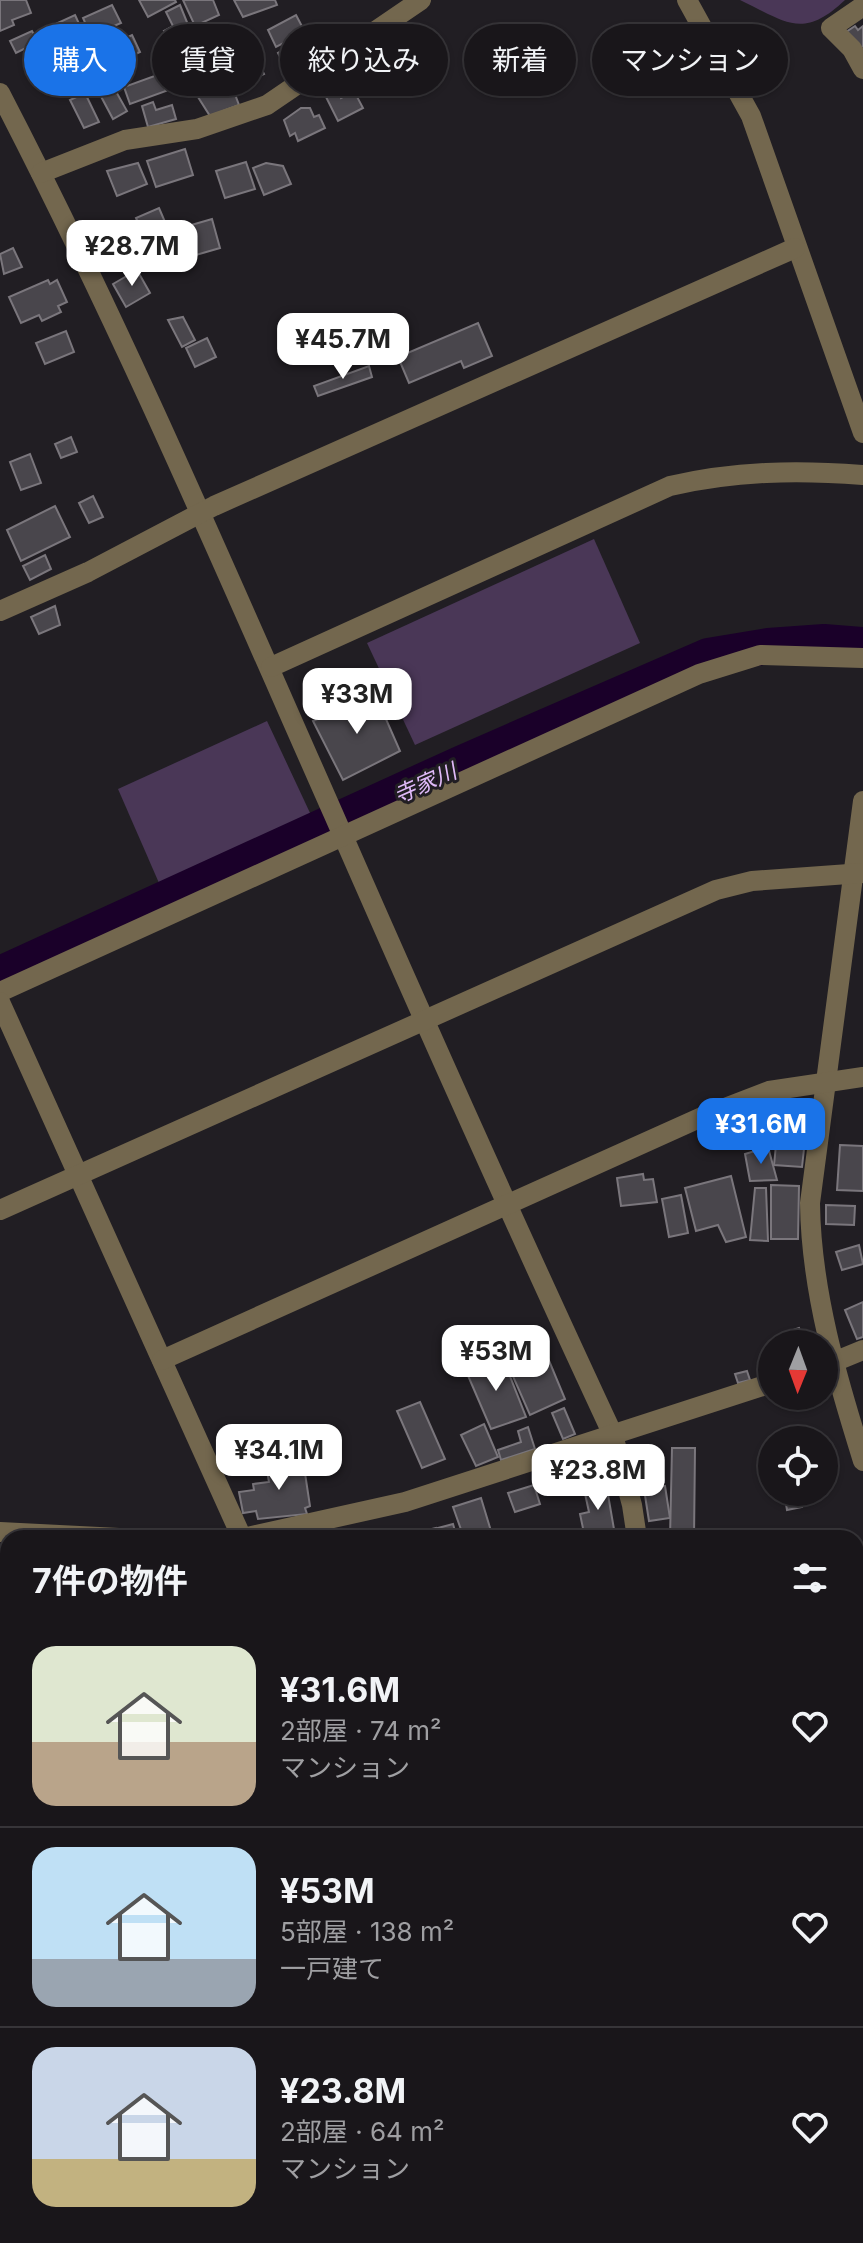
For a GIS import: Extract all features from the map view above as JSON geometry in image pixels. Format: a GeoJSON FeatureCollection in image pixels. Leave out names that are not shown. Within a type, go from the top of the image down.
{"type":"FeatureCollection","features":[{"type":"Feature","properties":{"kind":"street"},"geometry":{"type":"LineString","coordinates":[[41,173],[125,140],[197,129],[267,105],[421,0]]}},
{"type":"Feature","properties":{"kind":"street"},"geometry":{"type":"LineString","coordinates":[[687,0],[751,116],[795,248],[863,433]]}},
{"type":"Feature","properties":{"kind":"street"},"geometry":{"type":"LineString","coordinates":[[863,6],[831,28],[852,49],[863,69]]}},
{"type":"Feature","properties":{"kind":"street"},"geometry":{"type":"LineString","coordinates":[[0,93],[41,173],[271,667],[339,828],[613,1435],[636,1530]]}},
{"type":"Feature","properties":{"kind":"street"},"geometry":{"type":"LineString","coordinates":[[0,611],[88,572],[199,513],[795,248]]}},
{"type":"Feature","properties":{"kind":"street"},"geometry":{"type":"LineString","coordinates":[[271,667],[670,486],[723,474],[798,470],[863,475]]}},
{"type":"Feature","properties":{"kind":"street"},"geometry":{"type":"LineString","coordinates":[[0,992],[339,828],[699,674],[760,655],[863,658]]}},
{"type":"Feature","properties":{"kind":"street"},"geometry":{"type":"LineString","coordinates":[[824,1330],[810,1234],[810,1203],[825,1080],[858,873],[863,801]]}},
{"type":"Feature","properties":{"kind":"street"},"geometry":{"type":"LineString","coordinates":[[0,1210],[716,890],[752,881],[858,873]]}},
{"type":"Feature","properties":{"kind":"street"},"geometry":{"type":"LineString","coordinates":[[0,1002],[238,1530]]}},
{"type":"Feature","properties":{"kind":"street"},"geometry":{"type":"LineString","coordinates":[[162,1360],[704,1116],[769,1091],[825,1080],[863,1077]]}},
{"type":"Feature","properties":{"kind":"street"},"geometry":{"type":"LineString","coordinates":[[838,1361],[863,1350]]}},
{"type":"Feature","properties":{"kind":"street"},"geometry":{"type":"LineString","coordinates":[[278,1530],[405,1502],[758,1388]]}},
{"type":"Feature","properties":{"kind":"street"},"geometry":{"type":"LineString","coordinates":[[838,1388],[863,1461]]}},
{"type":"Feature","properties":{"kind":"shaded area"},"geometry":{"type":"Polygon","coordinates":[[[740,0],[845,0],[817,20],[794,23],[740,0]]]}},
{"type":"Feature","properties":{"kind":"shaded area"},"geometry":{"type":"Polygon","coordinates":[[[594,539],[640,643],[415,745],[367,643],[594,539]]]}},
{"type":"Feature","properties":{"kind":"shaded area"},"geometry":{"type":"Polygon","coordinates":[[[267,721],[311,815],[159,883],[118,789],[267,721]]]}},
{"type":"Feature","properties":{"kind":"building"},"geometry":{"type":"Polygon","coordinates":[[[0,0],[26,0],[31,13],[12,20],[14,25],[0,31],[0,0]]]}},
{"type":"Feature","properties":{"kind":"building"},"geometry":{"type":"Polygon","coordinates":[[[139,0],[175,0],[176,2],[148,17],[139,0]]]}},
{"type":"Feature","properties":{"kind":"building"},"geometry":{"type":"Polygon","coordinates":[[[183,0],[213,0],[219,15],[194,24],[183,0]]]}},
{"type":"Feature","properties":{"kind":"building"},"geometry":{"type":"Polygon","coordinates":[[[234,0],[275,0],[277,5],[243,17],[234,0]]]}},
{"type":"Feature","properties":{"kind":"building"},"geometry":{"type":"Polygon","coordinates":[[[112,5],[121,23],[86,24],[83,18],[112,5]]]}},
{"type":"Feature","properties":{"kind":"building"},"geometry":{"type":"Polygon","coordinates":[[[180,5],[188,24],[172,24],[166,12],[180,5]]]}},
{"type":"Feature","properties":{"kind":"building"},"geometry":{"type":"Polygon","coordinates":[[[75,15],[79,24],[56,24],[75,15]]]}},
{"type":"Feature","properties":{"kind":"building"},"geometry":{"type":"Polygon","coordinates":[[[296,15],[301,24],[280,24],[280,45],[276,47],[268,30],[296,15]]]}},
{"type":"Feature","properties":{"kind":"building"},"geometry":{"type":"Polygon","coordinates":[[[855,26],[858,30],[863,26],[863,46],[859,49],[846,32],[855,26]]]}},
{"type":"Feature","properties":{"kind":"building"},"geometry":{"type":"Polygon","coordinates":[[[24,35],[24,49],[16,53],[10,41],[24,35]]]}},
{"type":"Feature","properties":{"kind":"building"},"geometry":{"type":"Polygon","coordinates":[[[152,77],[152,96],[130,104],[127,96],[136,96],[136,83],[152,77]]]}},
{"type":"Feature","properties":{"kind":"building"},"geometry":{"type":"Polygon","coordinates":[[[86,96],[99,122],[84,128],[70,100],[86,96]]]}},
{"type":"Feature","properties":{"kind":"building"},"geometry":{"type":"Polygon","coordinates":[[[101,96],[119,96],[127,111],[113,119],[101,96]]]}},
{"type":"Feature","properties":{"kind":"building"},"geometry":{"type":"Polygon","coordinates":[[[236,96],[239,105],[210,116],[198,97],[236,96]]]}},
{"type":"Feature","properties":{"kind":"building"},"geometry":{"type":"Polygon","coordinates":[[[357,96],[363,108],[338,121],[326,97],[357,96]]]}},
{"type":"Feature","properties":{"kind":"building"},"geometry":{"type":"Polygon","coordinates":[[[153,102],[156,110],[172,105],[176,119],[148,127],[142,106],[153,102]]]}},
{"type":"Feature","properties":{"kind":"building"},"geometry":{"type":"Polygon","coordinates":[[[301,108],[310,108],[314,117],[319,115],[325,128],[298,141],[295,133],[290,136],[284,120],[301,108]]]}},
{"type":"Feature","properties":{"kind":"building"},"geometry":{"type":"Polygon","coordinates":[[[185,149],[193,175],[156,187],[147,161],[185,149]]]}},
{"type":"Feature","properties":{"kind":"building"},"geometry":{"type":"Polygon","coordinates":[[[246,162],[255,189],[225,198],[216,171],[246,162]]]}},
{"type":"Feature","properties":{"kind":"building"},"geometry":{"type":"Polygon","coordinates":[[[138,163],[147,184],[117,196],[107,171],[138,163]]]}},
{"type":"Feature","properties":{"kind":"building"},"geometry":{"type":"Polygon","coordinates":[[[266,163],[283,166],[291,184],[264,195],[253,168],[266,163]]]}},
{"type":"Feature","properties":{"kind":"building"},"geometry":{"type":"Polygon","coordinates":[[[159,208],[168,229],[145,239],[136,218],[159,208]]]}},
{"type":"Feature","properties":{"kind":"building"},"geometry":{"type":"Polygon","coordinates":[[[212,219],[220,248],[189,257],[181,228],[212,219]]]}},
{"type":"Feature","properties":{"kind":"building"},"geometry":{"type":"Polygon","coordinates":[[[13,248],[22,267],[4,274],[0,254],[13,248]]]}},
{"type":"Feature","properties":{"kind":"building"},"geometry":{"type":"Polygon","coordinates":[[[137,270],[150,293],[126,307],[113,284],[137,270]]]}},
{"type":"Feature","properties":{"kind":"building"},"geometry":{"type":"Polygon","coordinates":[[[48,280],[50,284],[57,280],[67,302],[58,306],[61,312],[42,321],[39,315],[21,323],[9,297],[48,280]]]}},
{"type":"Feature","properties":{"kind":"building"},"geometry":{"type":"Polygon","coordinates":[[[183,317],[195,340],[182,347],[168,320],[183,317]]]}},
{"type":"Feature","properties":{"kind":"building"},"geometry":{"type":"Polygon","coordinates":[[[478,323],[492,356],[464,368],[461,361],[409,383],[398,357],[478,323]]]}},
{"type":"Feature","properties":{"kind":"building"},"geometry":{"type":"Polygon","coordinates":[[[66,331],[74,352],[45,364],[36,343],[66,331]]]}},
{"type":"Feature","properties":{"kind":"building"},"geometry":{"type":"Polygon","coordinates":[[[207,338],[216,357],[195,367],[186,348],[207,338]]]}},
{"type":"Feature","properties":{"kind":"building"},"geometry":{"type":"Polygon","coordinates":[[[369,366],[372,377],[318,396],[314,386],[369,366]]]}},
{"type":"Feature","properties":{"kind":"building"},"geometry":{"type":"Polygon","coordinates":[[[71,437],[77,452],[61,458],[55,444],[71,437]]]}},
{"type":"Feature","properties":{"kind":"building"},"geometry":{"type":"Polygon","coordinates":[[[30,454],[41,483],[21,490],[10,462],[30,454]]]}},
{"type":"Feature","properties":{"kind":"building"},"geometry":{"type":"Polygon","coordinates":[[[93,496],[103,517],[89,523],[79,503],[93,496]]]}},
{"type":"Feature","properties":{"kind":"building"},"geometry":{"type":"Polygon","coordinates":[[[55,506],[70,537],[21,561],[7,530],[55,506]]]}},
{"type":"Feature","properties":{"kind":"building"},"geometry":{"type":"Polygon","coordinates":[[[45,555],[51,569],[30,580],[23,566],[45,555]]]}},
{"type":"Feature","properties":{"kind":"building"},"geometry":{"type":"Polygon","coordinates":[[[55,606],[60,625],[39,634],[31,617],[55,606]]]}},
{"type":"Feature","properties":{"kind":"building"},"geometry":{"type":"Polygon","coordinates":[[[375,694],[400,751],[343,780],[313,721],[375,694]]]}},
{"type":"Feature","properties":{"kind":"building"},"geometry":{"type":"Polygon","coordinates":[[[774,1099],[792,1101],[790,1121],[807,1122],[802,1167],[774,1165],[776,1145],[769,1144],[774,1099]]]}},
{"type":"Feature","properties":{"kind":"building"},"geometry":{"type":"Polygon","coordinates":[[[840,1145],[863,1146],[863,1191],[837,1190],[840,1145]]]}},
{"type":"Feature","properties":{"kind":"building"},"geometry":{"type":"Polygon","coordinates":[[[768,1147],[777,1180],[750,1181],[745,1154],[768,1147]]]}},
{"type":"Feature","properties":{"kind":"building"},"geometry":{"type":"Polygon","coordinates":[[[643,1174],[644,1180],[653,1179],[657,1202],[621,1206],[617,1178],[643,1174]]]}},
{"type":"Feature","properties":{"kind":"building"},"geometry":{"type":"Polygon","coordinates":[[[731,1176],[746,1237],[726,1242],[718,1225],[696,1231],[685,1188],[731,1176]]]}},
{"type":"Feature","properties":{"kind":"building"},"geometry":{"type":"Polygon","coordinates":[[[771,1185],[799,1186],[798,1239],[771,1239],[771,1185]]]}},
{"type":"Feature","properties":{"kind":"building"},"geometry":{"type":"Polygon","coordinates":[[[755,1188],[766,1188],[768,1241],[750,1240],[755,1188]]]}},
{"type":"Feature","properties":{"kind":"building"},"geometry":{"type":"Polygon","coordinates":[[[681,1195],[688,1233],[669,1237],[662,1199],[681,1195]]]}},
{"type":"Feature","properties":{"kind":"building"},"geometry":{"type":"Polygon","coordinates":[[[826,1205],[855,1206],[854,1225],[826,1224],[826,1205]]]}},
{"type":"Feature","properties":{"kind":"building"},"geometry":{"type":"Polygon","coordinates":[[[859,1245],[863,1264],[842,1270],[836,1252],[859,1245]]]}},
{"type":"Feature","properties":{"kind":"building"},"geometry":{"type":"Polygon","coordinates":[[[863,1302],[863,1337],[857,1339],[845,1310],[863,1302]]]}},
{"type":"Feature","properties":{"kind":"building"},"geometry":{"type":"Polygon","coordinates":[[[540,1339],[565,1399],[530,1415],[504,1356],[540,1339]]]}},
{"type":"Feature","properties":{"kind":"building"},"geometry":{"type":"Polygon","coordinates":[[[502,1356],[526,1417],[491,1429],[466,1371],[502,1356]]]}},
{"type":"Feature","properties":{"kind":"building"},"geometry":{"type":"Polygon","coordinates":[[[747,1371],[750,1380],[738,1383],[735,1374],[747,1371]]]}},
{"type":"Feature","properties":{"kind":"building"},"geometry":{"type":"Polygon","coordinates":[[[420,1402],[445,1459],[422,1468],[397,1411],[420,1402]]]}},
{"type":"Feature","properties":{"kind":"building"},"geometry":{"type":"Polygon","coordinates":[[[564,1408],[575,1434],[563,1439],[552,1413],[564,1408]]]}},
{"type":"Feature","properties":{"kind":"building"},"geometry":{"type":"Polygon","coordinates":[[[484,1424],[498,1457],[476,1466],[461,1435],[484,1424]]]}},
{"type":"Feature","properties":{"kind":"building"},"geometry":{"type":"Polygon","coordinates":[[[528,1427],[535,1449],[501,1460],[498,1450],[521,1442],[518,1431],[528,1427]]]}},
{"type":"Feature","properties":{"kind":"building"},"geometry":{"type":"Polygon","coordinates":[[[672,1448],[695,1448],[694,1530],[670,1530],[672,1448]]]}},
{"type":"Feature","properties":{"kind":"building"},"geometry":{"type":"Polygon","coordinates":[[[659,1454],[664,1482],[643,1486],[637,1458],[659,1454]]]}},
{"type":"Feature","properties":{"kind":"building"},"geometry":{"type":"Polygon","coordinates":[[[303,1460],[310,1506],[305,1508],[307,1514],[258,1519],[256,1511],[243,1513],[239,1492],[254,1490],[253,1484],[269,1482],[266,1465],[303,1460]]]}},
{"type":"Feature","properties":{"kind":"building"},"geometry":{"type":"Polygon","coordinates":[[[606,1483],[614,1530],[583,1530],[580,1514],[589,1512],[584,1489],[606,1483]]]}},
{"type":"Feature","properties":{"kind":"building"},"geometry":{"type":"Polygon","coordinates":[[[534,1485],[540,1504],[515,1512],[508,1493],[534,1485]]]}},
{"type":"Feature","properties":{"kind":"building"},"geometry":{"type":"Polygon","coordinates":[[[665,1486],[670,1518],[649,1521],[644,1489],[665,1486]]]}},
{"type":"Feature","properties":{"kind":"building"},"geometry":{"type":"Polygon","coordinates":[[[481,1498],[491,1530],[461,1530],[453,1507],[481,1498]]]}},
{"type":"Feature","properties":{"kind":"building"},"geometry":{"type":"Polygon","coordinates":[[[453,1524],[455,1530],[439,1530],[453,1524]]]}},
{"type":"Feature","properties":{"kind":"waterway","name":"寺家川"},"geometry":{"type":"LineString","coordinates":[[0,974],[462,763],[708,656],[768,646],[824,642],[863,645]]}}]}
